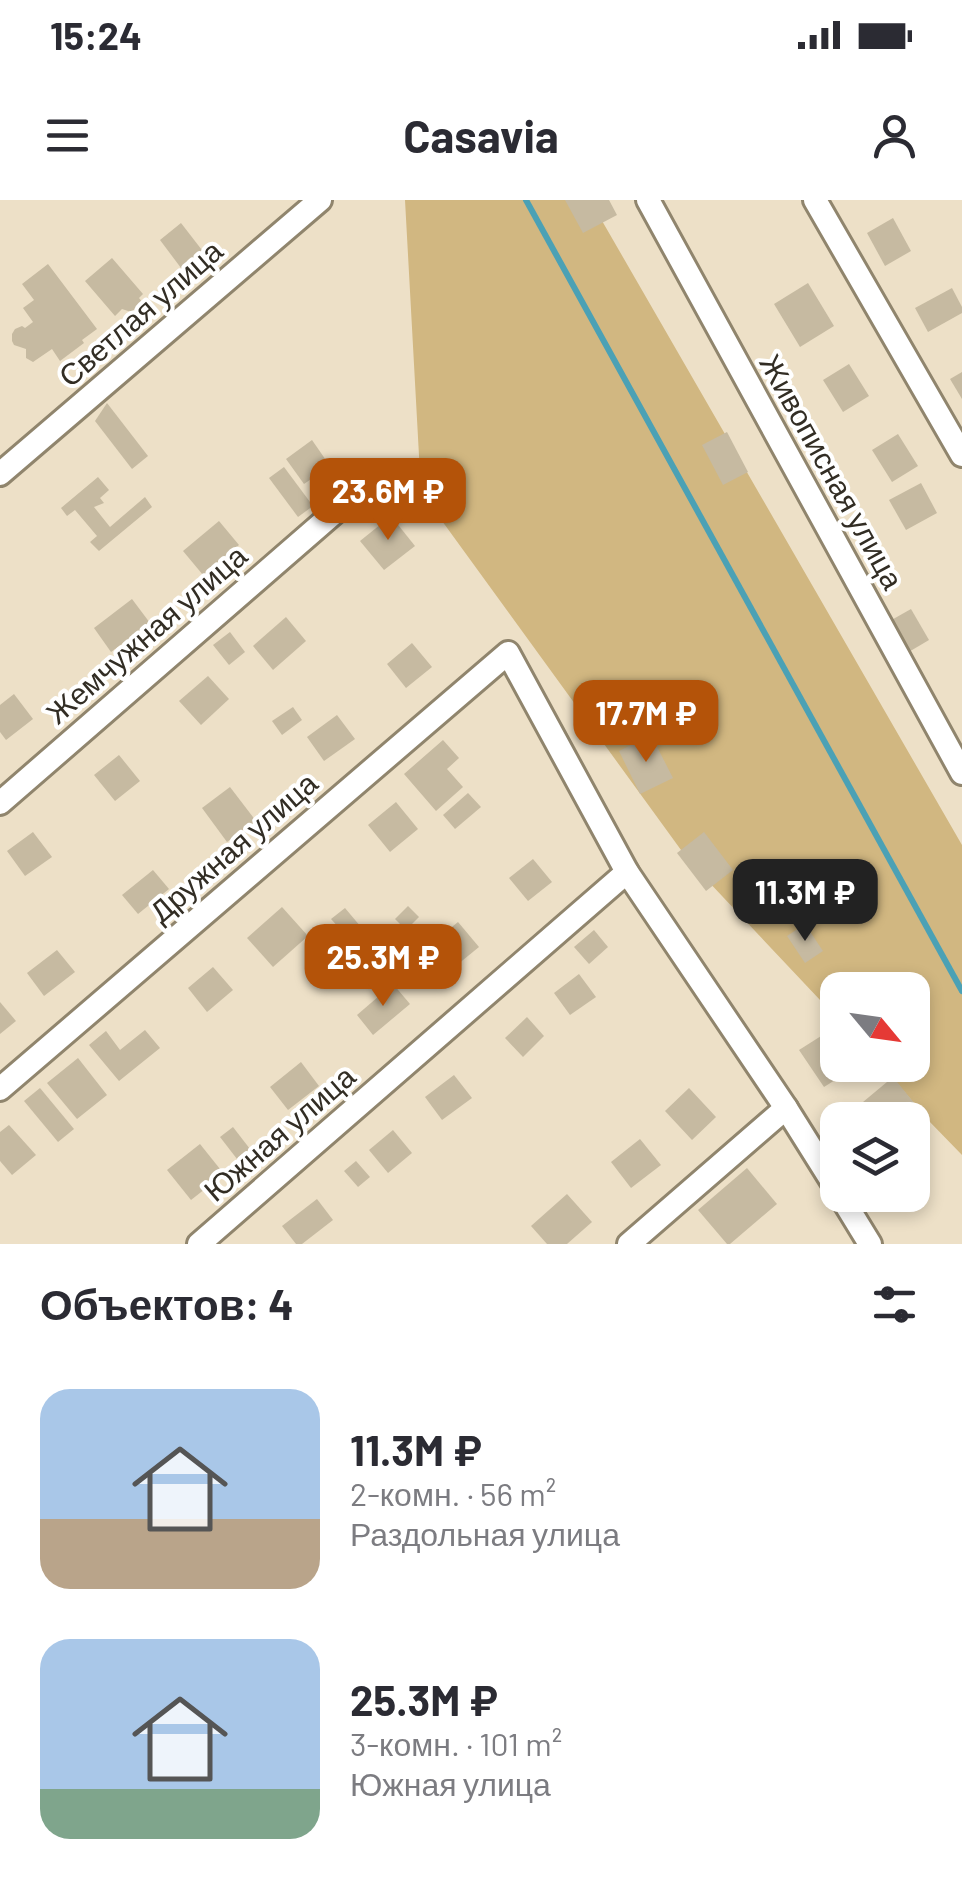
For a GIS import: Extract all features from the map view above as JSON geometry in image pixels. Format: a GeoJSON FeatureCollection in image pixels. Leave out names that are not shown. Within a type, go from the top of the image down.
{"type":"FeatureCollection","features":[{"type":"Feature","properties":{"kind":"street","name":"Светлая улица"},"geometry":{"type":"LineString","coordinates":[[0,474],[320,200]]}},
{"type":"Feature","properties":{"kind":"street","name":"Живописная улица"},"geometry":{"type":"LineString","coordinates":[[648,200],[962,774]]}},
{"type":"Feature","properties":{"kind":"street"},"geometry":{"type":"LineString","coordinates":[[815,200],[962,455]]}},
{"type":"Feature","properties":{"kind":"street","name":"Жемчужная улица"},"geometry":{"type":"LineString","coordinates":[[0,803],[380,473]]}},
{"type":"Feature","properties":{"kind":"street","name":"Дружная улица"},"geometry":{"type":"LineString","coordinates":[[0,1089],[508,653],[627,872]]}},
{"type":"Feature","properties":{"kind":"street"},"geometry":{"type":"LineString","coordinates":[[627,872],[820,1163]]}},
{"type":"Feature","properties":{"kind":"street","name":"Южная улица"},"geometry":{"type":"LineString","coordinates":[[199,1244],[627,872]]}},
{"type":"Feature","properties":{"kind":"street"},"geometry":{"type":"LineString","coordinates":[[629,1244],[786,1108]]}},
{"type":"Feature","properties":{"kind":"street"},"geometry":{"type":"LineString","coordinates":[[851,1212],[870,1244]]}},
{"type":"Feature","properties":{"kind":"shaded area"},"geometry":{"type":"Polygon","coordinates":[[[405,200],[590,200],[962,845],[962,1155],[930,1122],[930,1102],[913,1102],[896,1082],[930,1082],[930,972],[820,972],[820,1000],[689,861],[421,492],[405,200]]]}},
{"type":"Feature","properties":{"kind":"building"},"geometry":{"type":"Polygon","coordinates":[[[565,200],[609,200],[617,215],[583,233],[565,200]]]}},
{"type":"Feature","properties":{"kind":"building"},"geometry":{"type":"Polygon","coordinates":[[[893,218],[911,251],[885,266],[867,233],[893,218]]]}},
{"type":"Feature","properties":{"kind":"building"},"geometry":{"type":"Polygon","coordinates":[[[181,223],[212,263],[190,280],[160,240],[181,223]]]}},
{"type":"Feature","properties":{"kind":"building"},"geometry":{"type":"Polygon","coordinates":[[[112,258],[143,294],[139,298],[143,303],[131,312],[122,309],[115,316],[85,281],[112,258]]]}},
{"type":"Feature","properties":{"kind":"building"},"geometry":{"type":"Polygon","coordinates":[[[48,264],[97,329],[60,361],[52,349],[33,362],[26,358],[26,349],[14,345],[12,334],[33,322],[23,308],[34,300],[22,284],[48,264]]]}},
{"type":"Feature","properties":{"kind":"building"},"geometry":{"type":"Polygon","coordinates":[[[808,283],[834,326],[800,347],[774,304],[808,283]]]}},
{"type":"Feature","properties":{"kind":"building"},"geometry":{"type":"Polygon","coordinates":[[[952,288],[962,313],[928,332],[915,308],[952,288]]]}},
{"type":"Feature","properties":{"kind":"building"},"geometry":{"type":"Polygon","coordinates":[[[849,364],[869,396],[843,412],[823,380],[849,364]]]}},
{"type":"Feature","properties":{"kind":"building"},"geometry":{"type":"Polygon","coordinates":[[[962,372],[962,399],[950,379],[962,372]]]}},
{"type":"Feature","properties":{"kind":"building"},"geometry":{"type":"Polygon","coordinates":[[[107,403],[148,456],[132,469],[95,421],[107,403]]]}},
{"type":"Feature","properties":{"kind":"building"},"geometry":{"type":"Polygon","coordinates":[[[727,432],[748,472],[723,485],[702,445],[727,432]]]}},
{"type":"Feature","properties":{"kind":"building"},"geometry":{"type":"Polygon","coordinates":[[[898,434],[918,466],[892,482],[872,450],[898,434]]]}},
{"type":"Feature","properties":{"kind":"building"},"geometry":{"type":"Polygon","coordinates":[[[312,440],[330,466],[304,484],[286,459],[312,440]]]}},
{"type":"Feature","properties":{"kind":"building"},"geometry":{"type":"Polygon","coordinates":[[[284,467],[313,506],[298,517],[269,478],[284,467]]]}},
{"type":"Feature","properties":{"kind":"building"},"geometry":{"type":"Polygon","coordinates":[[[98,477],[109,490],[100,498],[104,503],[94,507],[110,527],[145,497],[152,507],[99,551],[90,542],[97,536],[75,510],[67,516],[61,508],[98,477]]]}},
{"type":"Feature","properties":{"kind":"building"},"geometry":{"type":"Polygon","coordinates":[[[921,483],[937,513],[906,530],[889,500],[921,483]]]}},
{"type":"Feature","properties":{"kind":"building"},"geometry":{"type":"Polygon","coordinates":[[[391,516],[415,546],[384,570],[360,541],[391,516]]]}},
{"type":"Feature","properties":{"kind":"building"},"geometry":{"type":"Polygon","coordinates":[[[219,521],[239,545],[203,575],[183,551],[219,521]]]}},
{"type":"Feature","properties":{"kind":"building"},"geometry":{"type":"Polygon","coordinates":[[[132,599],[150,623],[111,652],[94,628],[132,599]]]}},
{"type":"Feature","properties":{"kind":"building"},"geometry":{"type":"Polygon","coordinates":[[[911,609],[929,640],[907,653],[888,622],[911,609]]]}},
{"type":"Feature","properties":{"kind":"building"},"geometry":{"type":"Polygon","coordinates":[[[286,617],[306,641],[273,670],[253,646],[286,617]]]}},
{"type":"Feature","properties":{"kind":"building"},"geometry":{"type":"Polygon","coordinates":[[[230,632],[245,652],[229,665],[213,645],[230,632]]]}},
{"type":"Feature","properties":{"kind":"building"},"geometry":{"type":"Polygon","coordinates":[[[412,643],[432,667],[406,688],[387,664],[412,643]]]}},
{"type":"Feature","properties":{"kind":"building"},"geometry":{"type":"Polygon","coordinates":[[[208,676],[229,699],[201,725],[179,701],[208,676]]]}},
{"type":"Feature","properties":{"kind":"building"},"geometry":{"type":"Polygon","coordinates":[[[14,694],[33,719],[6,740],[0,732],[0,705],[14,694]]]}},
{"type":"Feature","properties":{"kind":"building"},"geometry":{"type":"Polygon","coordinates":[[[293,707],[302,720],[282,735],[272,721],[293,707]]]}},
{"type":"Feature","properties":{"kind":"building"},"geometry":{"type":"Polygon","coordinates":[[[337,715],[355,739],[324,761],[307,737],[337,715]]]}},
{"type":"Feature","properties":{"kind":"building"},"geometry":{"type":"Polygon","coordinates":[[[651,735],[673,778],[640,794],[619,751],[651,735]]]}},
{"type":"Feature","properties":{"kind":"building"},"geometry":{"type":"Polygon","coordinates":[[[443,740],[459,758],[447,769],[463,787],[436,811],[404,774],[443,740]]]}},
{"type":"Feature","properties":{"kind":"building"},"geometry":{"type":"Polygon","coordinates":[[[119,755],[140,781],[115,801],[94,775],[119,755]]]}},
{"type":"Feature","properties":{"kind":"building"},"geometry":{"type":"Polygon","coordinates":[[[230,787],[256,821],[227,842],[202,808],[230,787]]]}},
{"type":"Feature","properties":{"kind":"building"},"geometry":{"type":"Polygon","coordinates":[[[468,793],[481,807],[455,829],[443,815],[468,793]]]}},
{"type":"Feature","properties":{"kind":"building"},"geometry":{"type":"Polygon","coordinates":[[[396,802],[418,829],[390,852],[368,825],[396,802]]]}},
{"type":"Feature","properties":{"kind":"building"},"geometry":{"type":"Polygon","coordinates":[[[33,832],[52,857],[25,876],[7,851],[33,832]]]}},
{"type":"Feature","properties":{"kind":"building"},"geometry":{"type":"Polygon","coordinates":[[[704,832],[733,870],[706,891],[677,853],[704,832]]]}},
{"type":"Feature","properties":{"kind":"building"},"geometry":{"type":"Polygon","coordinates":[[[533,859],[552,882],[528,901],[509,878],[533,859]]]}},
{"type":"Feature","properties":{"kind":"building"},"geometry":{"type":"Polygon","coordinates":[[[153,870],[169,889],[138,914],[122,895],[153,870]]]}},
{"type":"Feature","properties":{"kind":"building"},"geometry":{"type":"Polygon","coordinates":[[[408,906],[419,917],[406,930],[395,919],[408,906]]]}},
{"type":"Feature","properties":{"kind":"building"},"geometry":{"type":"Polygon","coordinates":[[[282,907],[308,936],[273,967],[247,938],[282,907]]]}},
{"type":"Feature","properties":{"kind":"building"},"geometry":{"type":"Polygon","coordinates":[[[345,908],[366,933],[338,956],[326,942],[341,930],[331,919],[345,908]]]}},
{"type":"Feature","properties":{"kind":"building"},"geometry":{"type":"Polygon","coordinates":[[[458,922],[479,947],[452,969],[431,944],[458,922]]]}},
{"type":"Feature","properties":{"kind":"building"},"geometry":{"type":"Polygon","coordinates":[[[805,924],[823,951],[805,963],[787,936],[805,924]]]}},
{"type":"Feature","properties":{"kind":"building"},"geometry":{"type":"Polygon","coordinates":[[[594,930],[608,947],[589,964],[574,947],[594,930]]]}},
{"type":"Feature","properties":{"kind":"building"},"geometry":{"type":"Polygon","coordinates":[[[57,950],[75,972],[44,996],[27,973],[57,950]]]}},
{"type":"Feature","properties":{"kind":"building"},"geometry":{"type":"Polygon","coordinates":[[[213,967],[233,990],[207,1012],[188,988],[213,967]]]}},
{"type":"Feature","properties":{"kind":"building"},"geometry":{"type":"Polygon","coordinates":[[[579,974],[596,997],[570,1015],[554,993],[579,974]]]}},
{"type":"Feature","properties":{"kind":"building"},"geometry":{"type":"Polygon","coordinates":[[[393,984],[410,1004],[373,1035],[357,1015],[393,984]]]}},
{"type":"Feature","properties":{"kind":"building"},"geometry":{"type":"Polygon","coordinates":[[[0,1002],[16,1021],[0,1034],[0,1002]]]}},
{"type":"Feature","properties":{"kind":"building"},"geometry":{"type":"Polygon","coordinates":[[[527,1017],[544,1036],[523,1057],[505,1038],[527,1017]]]}},
{"type":"Feature","properties":{"kind":"building"},"geometry":{"type":"Polygon","coordinates":[[[145,1030],[160,1048],[119,1081],[89,1045],[106,1031],[120,1050],[145,1030]]]}},
{"type":"Feature","properties":{"kind":"building"},"geometry":{"type":"Polygon","coordinates":[[[820,1037],[820,1081],[799,1050],[820,1037]]]}},
{"type":"Feature","properties":{"kind":"building"},"geometry":{"type":"Polygon","coordinates":[[[78,1058],[107,1095],[77,1119],[47,1083],[78,1058]]]}},
{"type":"Feature","properties":{"kind":"building"},"geometry":{"type":"Polygon","coordinates":[[[301,1062],[319,1086],[288,1110],[270,1087],[301,1062]]]}},
{"type":"Feature","properties":{"kind":"building"},"geometry":{"type":"Polygon","coordinates":[[[454,1075],[472,1098],[442,1120],[425,1097],[454,1075]]]}},
{"type":"Feature","properties":{"kind":"building"},"geometry":{"type":"Polygon","coordinates":[[[887,1082],[897,1082],[913,1102],[863,1102],[887,1082]]]}},
{"type":"Feature","properties":{"kind":"building"},"geometry":{"type":"Polygon","coordinates":[[[40,1088],[74,1129],[58,1142],[24,1101],[40,1088]]]}},
{"type":"Feature","properties":{"kind":"building"},"geometry":{"type":"Polygon","coordinates":[[[689,1088],[716,1117],[692,1140],[665,1111],[689,1088]]]}},
{"type":"Feature","properties":{"kind":"building"},"geometry":{"type":"Polygon","coordinates":[[[9,1125],[36,1155],[12,1175],[0,1161],[0,1132],[9,1125]]]}},
{"type":"Feature","properties":{"kind":"building"},"geometry":{"type":"Polygon","coordinates":[[[233,1127],[250,1149],[237,1159],[220,1137],[233,1127]]]}},
{"type":"Feature","properties":{"kind":"building"},"geometry":{"type":"Polygon","coordinates":[[[393,1130],[412,1153],[388,1173],[369,1150],[393,1130]]]}},
{"type":"Feature","properties":{"kind":"building"},"geometry":{"type":"Polygon","coordinates":[[[640,1139],[661,1165],[631,1188],[611,1162],[640,1139]]]}},
{"type":"Feature","properties":{"kind":"building"},"geometry":{"type":"Polygon","coordinates":[[[200,1144],[224,1174],[191,1200],[167,1170],[200,1144]]]}},
{"type":"Feature","properties":{"kind":"building"},"geometry":{"type":"Polygon","coordinates":[[[356,1161],[370,1177],[358,1187],[344,1171],[356,1161]]]}},
{"type":"Feature","properties":{"kind":"building"},"geometry":{"type":"Polygon","coordinates":[[[747,1168],[777,1204],[727,1244],[698,1210],[747,1168]]]}},
{"type":"Feature","properties":{"kind":"building"},"geometry":{"type":"Polygon","coordinates":[[[567,1194],[592,1222],[567,1244],[547,1244],[531,1226],[567,1194]]]}},
{"type":"Feature","properties":{"kind":"building"},"geometry":{"type":"Polygon","coordinates":[[[317,1199],[333,1220],[302,1244],[296,1244],[282,1226],[317,1199]]]}},
{"type":"Feature","properties":{"kind":"waterway"},"geometry":{"type":"LineString","coordinates":[[526,200],[962,991]]}}]}
